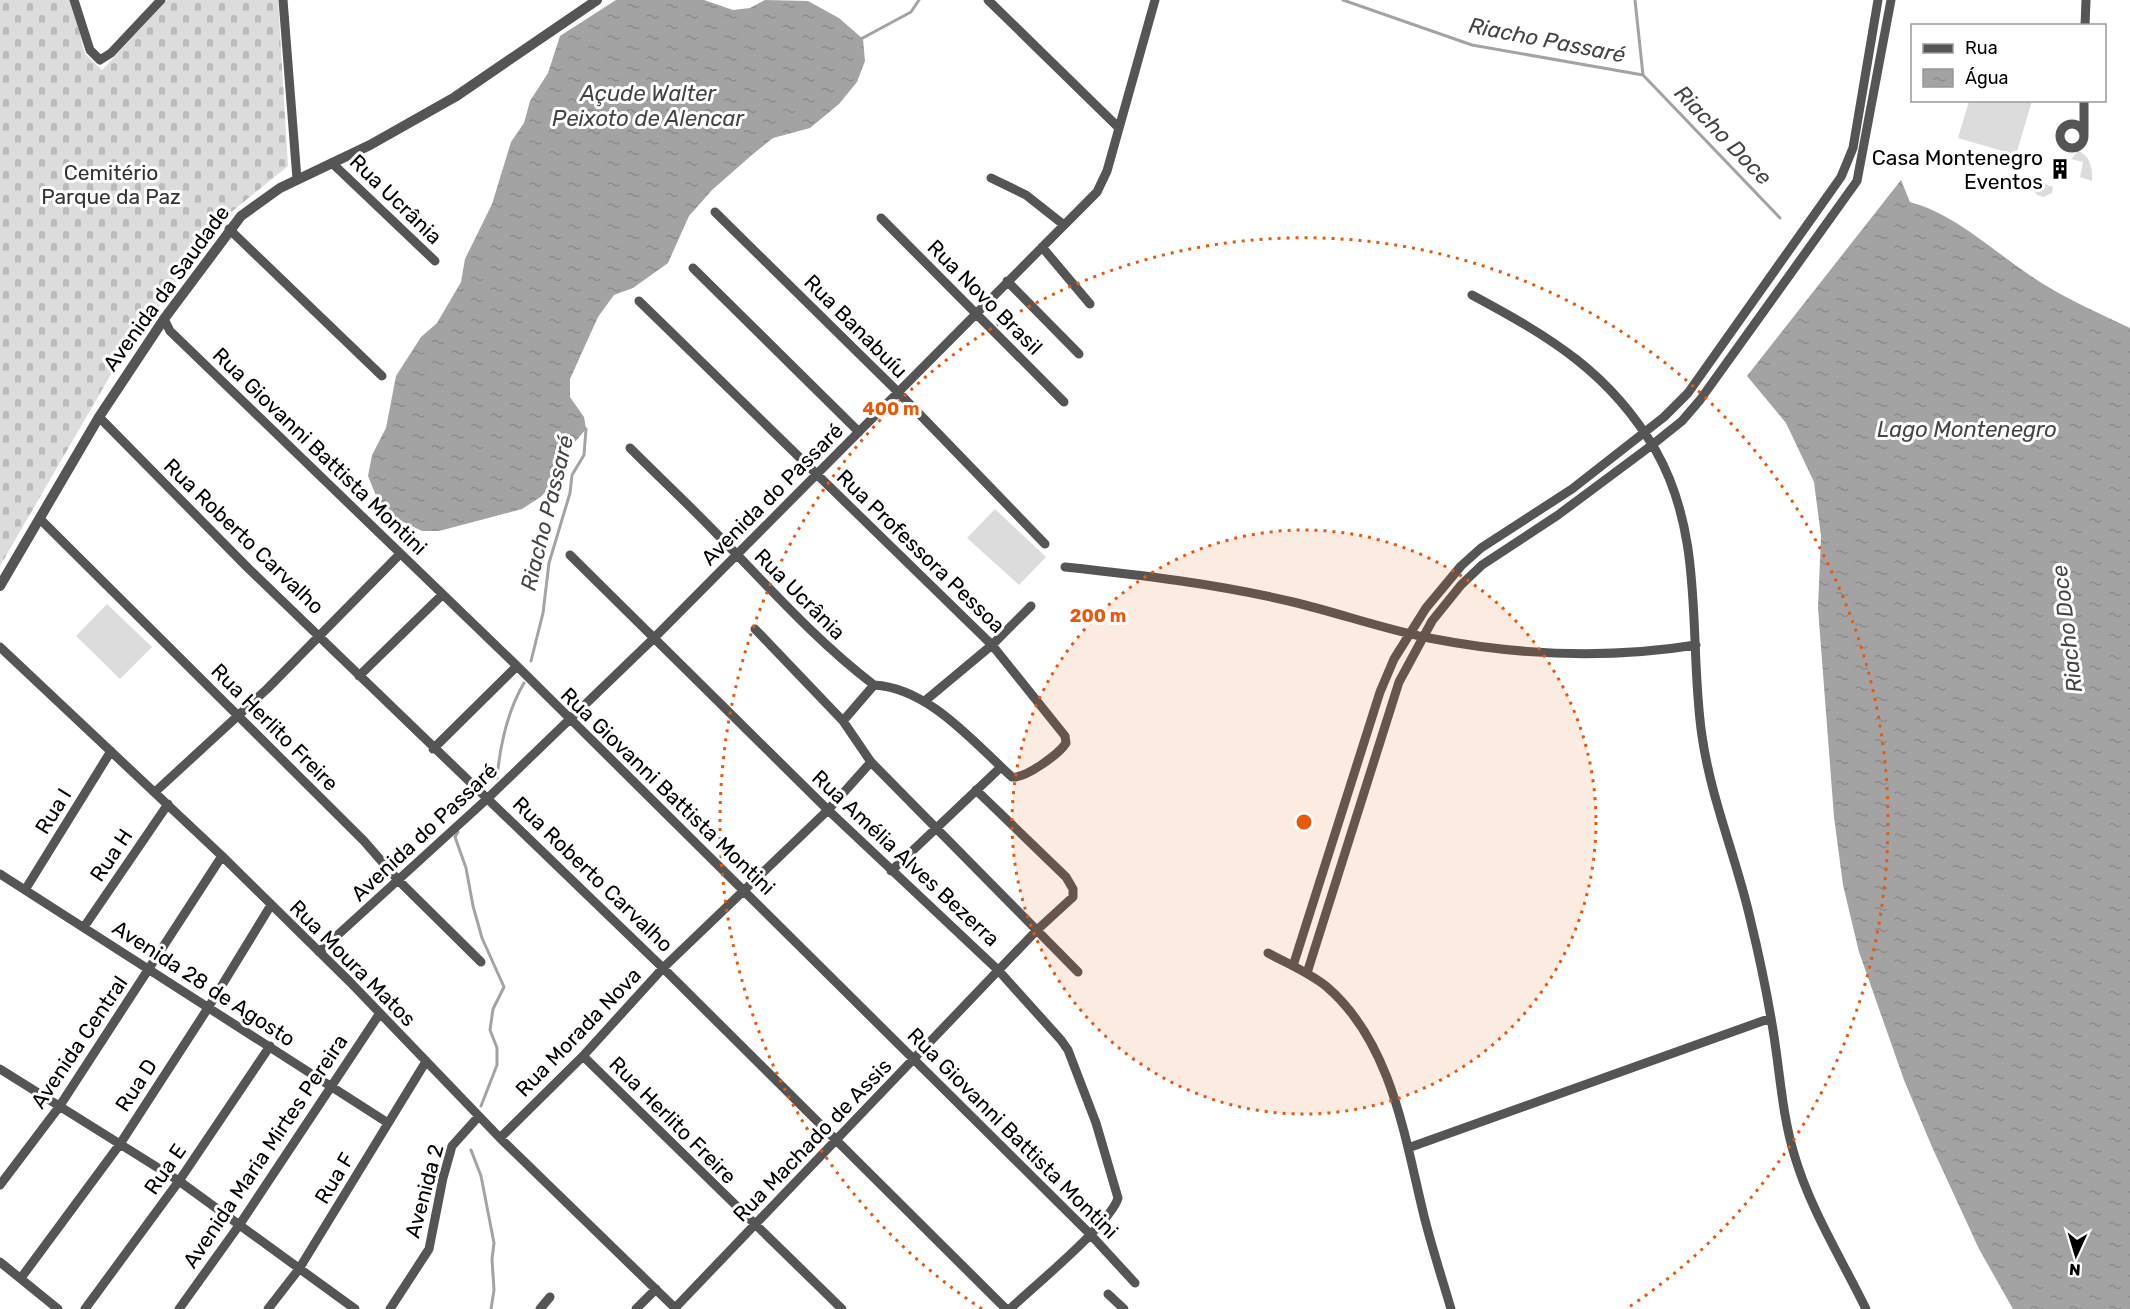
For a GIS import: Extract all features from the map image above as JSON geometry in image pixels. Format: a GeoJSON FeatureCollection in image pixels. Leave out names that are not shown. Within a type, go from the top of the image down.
{"type":"FeatureCollection","features":[{"type":"Feature","properties":{"kind":"street"},"geometry":{"type":"LineString","coordinates":[[74,0],[90,50],[100,60],[111,53],[161,0]]}},
{"type":"Feature","properties":{"kind":"street"},"geometry":{"type":"LineString","coordinates":[[283,0],[297,179]]}},
{"type":"Feature","properties":{"kind":"street","name":"Avenida da Saudade"},"geometry":{"type":"LineString","coordinates":[[0,586],[41,520],[99,417],[161,322],[229,229],[261,199],[455,97],[597,0]]}},
{"type":"Feature","properties":{"kind":"street"},"geometry":{"type":"LineString","coordinates":[[988,0],[1119,128]]}},
{"type":"Feature","properties":{"kind":"street","name":"Avenida do Passaré"},"geometry":{"type":"LineString","coordinates":[[319,952],[488,798],[653,639],[1097,192],[1107,171],[1155,0]]}},
{"type":"Feature","properties":{"kind":"street"},"geometry":{"type":"LineString","coordinates":[[1293,966],[1380,692],[1409,633],[1444,585],[1481,548],[1572,489],[1644,433],[1688,393],[1841,177],[1853,148],[1878,0]]}},
{"type":"Feature","properties":{"kind":"street"},"geometry":{"type":"LineString","coordinates":[[1307,973],[1392,702],[1399,682],[1422,637],[1461,585],[1482,565],[1558,515],[1652,446],[1682,421],[1700,400],[1857,181],[1891,0]]}},
{"type":"Feature","properties":{"kind":"street"},"geometry":{"type":"LineString","coordinates":[[2085,24],[2086,0]]}},
{"type":"Feature","properties":{"kind":"street"},"geometry":{"type":"LineString","coordinates":[[2084,102],[2084,135]]}},
{"type":"Feature","properties":{"kind":"street","name":"Rua Ucrânia"},"geometry":{"type":"LineString","coordinates":[[332,163],[435,261]]}},
{"type":"Feature","properties":{"kind":"street"},"geometry":{"type":"LineString","coordinates":[[991,178],[1026,195],[1064,225]]}},
{"type":"Feature","properties":{"kind":"street","name":"Rua Banabuíu"},"geometry":{"type":"LineString","coordinates":[[715,212],[899,393],[1045,544]]}},
{"type":"Feature","properties":{"kind":"street","name":"Rua Novo Brasil"},"geometry":{"type":"LineString","coordinates":[[881,218],[1064,402]]}},
{"type":"Feature","properties":{"kind":"street"},"geometry":{"type":"LineString","coordinates":[[229,229],[382,376]]}},
{"type":"Feature","properties":{"kind":"street"},"geometry":{"type":"LineString","coordinates":[[1042,247],[1090,304]]}},
{"type":"Feature","properties":{"kind":"street"},"geometry":{"type":"LineString","coordinates":[[693,268],[859,432]]}},
{"type":"Feature","properties":{"kind":"street"},"geometry":{"type":"LineString","coordinates":[[1007,281],[1079,354]]}},
{"type":"Feature","properties":{"kind":"street"},"geometry":{"type":"LineString","coordinates":[[1472,295],[1522,322],[1568,353],[1613,390],[1652,446],[1673,493],[1684,528],[1692,567],[1701,733],[1708,772],[1750,918],[1771,1018],[1784,1114],[1800,1173],[1831,1243],[1866,1309]]}},
{"type":"Feature","properties":{"kind":"street","name":"Rua Professora Pessoa"},"geometry":{"type":"LineString","coordinates":[[639,302],[992,645],[1065,736],[1066,742],[1062,748],[1020,777],[1012,777],[1000,767]]}},
{"type":"Feature","properties":{"kind":"street","name":"Rua Giovanni Battista Montini"},"geometry":{"type":"LineString","coordinates":[[161,322],[746,891],[1090,1234],[1135,1283]]}},
{"type":"Feature","properties":{"kind":"street","name":"Rua Roberto Carvalho"},"geometry":{"type":"LineString","coordinates":[[99,417],[248,568],[320,635],[358,676],[663,968],[835,1142],[1008,1309]]}},
{"type":"Feature","properties":{"kind":"street","name":"Rua Ucrânia"},"geometry":{"type":"LineString","coordinates":[[630,448],[812,633],[874,685]]}},
{"type":"Feature","properties":{"kind":"street","name":"Rua Herlito Freire"},"geometry":{"type":"LineString","coordinates":[[41,520],[364,841],[398,880],[481,962]]}},
{"type":"Feature","properties":{"kind":"street"},"geometry":{"type":"LineString","coordinates":[[155,792],[320,635],[400,554]]}},
{"type":"Feature","properties":{"kind":"street","name":"Rua Amélia Alves Bezerra"},"geometry":{"type":"LineString","coordinates":[[570,555],[828,810],[999,971],[1068,1050],[1096,1123],[1118,1198],[1113,1210],[1090,1234]]}},
{"type":"Feature","properties":{"kind":"street"},"geometry":{"type":"LineString","coordinates":[[1065,567],[1138,575],[1251,593],[1422,637],[1497,648],[1586,653],[1672,649],[1696,645]]}},
{"type":"Feature","properties":{"kind":"street"},"geometry":{"type":"LineString","coordinates":[[358,676],[442,595]]}},
{"type":"Feature","properties":{"kind":"street"},"geometry":{"type":"LineString","coordinates":[[926,700],[992,645],[1031,606]]}},
{"type":"Feature","properties":{"kind":"street"},"geometry":{"type":"LineString","coordinates":[[755,629],[843,721],[871,762],[1078,972]]}},
{"type":"Feature","properties":{"kind":"street","name":"Rua Moura Matos"},"geometry":{"type":"LineString","coordinates":[[0,647],[222,856],[380,1013],[425,1063],[500,1138],[676,1308]]}},
{"type":"Feature","properties":{"kind":"street"},"geometry":{"type":"LineString","coordinates":[[433,748],[517,666]]}},
{"type":"Feature","properties":{"kind":"street"},"geometry":{"type":"LineString","coordinates":[[843,721],[874,685],[890,687],[926,700],[1000,767],[891,871]]}},
{"type":"Feature","properties":{"kind":"street","name":"Rua I"},"geometry":{"type":"LineString","coordinates":[[25,890],[111,751]]}},
{"type":"Feature","properties":{"kind":"street","name":"Rua Morada Nova"},"geometry":{"type":"LineString","coordinates":[[500,1138],[583,1056],[663,968],[828,810],[871,762]]}},
{"type":"Feature","properties":{"kind":"street","name":"Rua Machado de Assis"},"geometry":{"type":"LineString","coordinates":[[676,1308],[1037,930],[1071,900],[1073,890],[1066,877],[976,790]]}},
{"type":"Feature","properties":{"kind":"street","name":"Rua H"},"geometry":{"type":"LineString","coordinates":[[84,927],[168,804]]}},
{"type":"Feature","properties":{"kind":"street","name":"Avenida Central"},"geometry":{"type":"LineString","coordinates":[[0,1185],[3,1173],[59,1107],[222,856]]}},
{"type":"Feature","properties":{"kind":"street","name":"Avenida 28 de Agosto"},"geometry":{"type":"LineString","coordinates":[[0,874],[150,968],[208,1008],[388,1123]]}},
{"type":"Feature","properties":{"kind":"street","name":"Rua D"},"geometry":{"type":"LineString","coordinates":[[21,1278],[120,1144],[208,1008],[271,904]]}},
{"type":"Feature","properties":{"kind":"street"},"geometry":{"type":"LineString","coordinates":[[1268,953],[1307,973],[1328,988],[1366,1035],[1392,1096],[1408,1148],[1433,1253],[1451,1309]]}},
{"type":"Feature","properties":{"kind":"street","name":"Avenida Maria Mirtes Pereira"},"geometry":{"type":"LineString","coordinates":[[179,1309],[240,1224],[380,1013]]}},
{"type":"Feature","properties":{"kind":"street"},"geometry":{"type":"LineString","coordinates":[[1408,1148],[1771,1018]]}},
{"type":"Feature","properties":{"kind":"street","name":"Rua E"},"geometry":{"type":"LineString","coordinates":[[85,1309],[179,1181],[270,1046]]}},
{"type":"Feature","properties":{"kind":"street","name":"Rua Herlito Freire"},"geometry":{"type":"LineString","coordinates":[[583,1056],[842,1309]]}},
{"type":"Feature","properties":{"kind":"street","name":"Rua F"},"geometry":{"type":"LineString","coordinates":[[268,1309],[299,1269],[425,1063]]}},
{"type":"Feature","properties":{"kind":"street"},"geometry":{"type":"LineString","coordinates":[[0,1069],[179,1181],[355,1309]]}},
{"type":"Feature","properties":{"kind":"street","name":"Avenida 2"},"geometry":{"type":"LineString","coordinates":[[390,1309],[429,1249],[443,1178],[452,1146],[479,1116]]}},
{"type":"Feature","properties":{"kind":"street"},"geometry":{"type":"LineString","coordinates":[[1008,1309],[1090,1234]]}},
{"type":"Feature","properties":{"kind":"street"},"geometry":{"type":"LineString","coordinates":[[0,1262],[58,1309]]}},
{"type":"Feature","properties":{"kind":"street"},"geometry":{"type":"LineString","coordinates":[[636,1309],[656,1289]]}},
{"type":"Feature","properties":{"kind":"street"},"geometry":{"type":"LineString","coordinates":[[1108,1294],[1124,1309]]}},
{"type":"Feature","properties":{"kind":"street"},"geometry":{"type":"LineString","coordinates":[[543,1308],[550,1298]]}},
{"type":"Feature","properties":{"kind":"green space","name":"Cemitério Parque da Paz"},"geometry":{"type":"Polygon","coordinates":[[[0,0],[71,0],[85,54],[102,70],[167,0],[278,0],[288,166],[219,222],[157,309],[146,314],[0,566],[0,0]]]}},
{"type":"Feature","properties":{"kind":"green space"},"geometry":{"type":"Polygon","coordinates":[[[1969,102],[2032,102],[2016,155],[1958,138],[1969,102]]]}},
{"type":"Feature","properties":{"kind":"green space"},"geometry":{"type":"Polygon","coordinates":[[[2078,151],[2090,163],[2092,181],[2080,177],[2083,162],[2071,159],[2078,151]]]}},
{"type":"Feature","properties":{"kind":"green space"},"geometry":{"type":"Polygon","coordinates":[[[2032,179],[2053,187],[2052,193],[2043,197],[2037,195],[2027,182],[2032,179]]]}},
{"type":"Feature","properties":{"kind":"green space"},"geometry":{"type":"Polygon","coordinates":[[[995,509],[1046,557],[1019,585],[967,538],[995,509]]]}},
{"type":"Feature","properties":{"kind":"green space"},"geometry":{"type":"Polygon","coordinates":[[[107,604],[152,647],[120,679],[76,636],[107,604]]]}},
{"type":"Feature","properties":{"kind":"water","name":"Açude Walter Peixoto de Alencar"},"geometry":{"type":"Polygon","coordinates":[[[616,0],[704,0],[733,10],[750,8],[765,0],[808,1],[839,18],[863,39],[865,61],[857,82],[839,104],[810,128],[773,138],[753,154],[712,190],[689,216],[668,263],[633,288],[614,295],[598,317],[570,379],[570,397],[584,417],[586,429],[569,449],[558,474],[542,496],[522,509],[439,531],[422,531],[395,518],[379,503],[368,476],[372,455],[386,428],[396,376],[421,337],[437,323],[461,282],[465,259],[492,204],[511,142],[524,123],[530,101],[548,73],[560,36],[616,0]]]}},
{"type":"Feature","properties":{"kind":"water","name":"Lago Montenegro"},"geometry":{"type":"Polygon","coordinates":[[[1901,180],[1910,202],[1926,207],[1957,223],[2052,289],[2130,328],[2130,1309],[2013,1309],[1979,1249],[1904,1080],[1859,952],[1843,885],[1834,817],[1818,608],[1821,536],[1814,482],[1786,423],[1747,376],[1901,180]]]}},
{"type":"Feature","properties":{"kind":"waterway","name":"Riacho Passaré"},"geometry":{"type":"LineString","coordinates":[[859,40],[911,12],[919,0]]}},
{"type":"Feature","properties":{"kind":"waterway","name":"Riacho Passaré"},"geometry":{"type":"LineString","coordinates":[[1343,0],[1472,45],[1643,75]]}},
{"type":"Feature","properties":{"kind":"waterway"},"geometry":{"type":"LineString","coordinates":[[1635,0],[1643,75]]}},
{"type":"Feature","properties":{"kind":"waterway","name":"Riacho Doce"},"geometry":{"type":"LineString","coordinates":[[1643,75],[1780,218]]}},
{"type":"Feature","properties":{"kind":"waterway","name":"Riacho Passaré"},"geometry":{"type":"LineString","coordinates":[[531,661],[543,613],[549,563],[570,493],[572,475],[584,455],[586,429],[583,428]]}},
{"type":"Feature","properties":{"kind":"waterway","name":"Riacho Passaré"},"geometry":{"type":"LineString","coordinates":[[497,778],[506,729],[513,705],[524,683]]}},
{"type":"Feature","properties":{"kind":"waterway","name":"Riacho Passaré"},"geometry":{"type":"LineString","coordinates":[[458,832],[455,837],[466,868],[482,938],[504,987],[493,1009],[490,1030],[497,1048],[497,1065],[481,1106]]}},
{"type":"Feature","properties":{"kind":"waterway","name":"Riacho Passaré"},"geometry":{"type":"LineString","coordinates":[[471,1150],[481,1176],[494,1243],[492,1259],[494,1290],[491,1309]]}},
{"type":"Feature","properties":{"kind":"place","name":"Casa Montenegro Eventos"},"geometry":{"type":"Point","coordinates":[2060,169]}}]}
